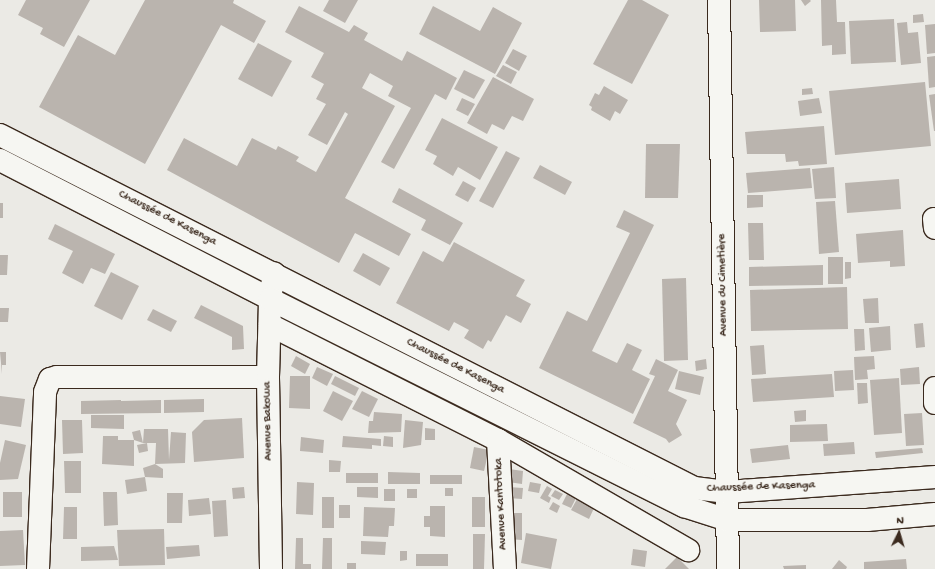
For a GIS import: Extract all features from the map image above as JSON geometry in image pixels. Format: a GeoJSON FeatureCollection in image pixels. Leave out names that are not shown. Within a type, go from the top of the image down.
{"type":"FeatureCollection","features":[{"type":"Feature","properties":{"kind":"main road","name":"Avenue du Cimetière"},"geometry":{"type":"LineString","coordinates":[[719,0],[728,569]]}},
{"type":"Feature","properties":{"kind":"main road","name":"Chaussée de Kasenga"},"geometry":{"type":"LineString","coordinates":[[0,135],[274,273],[659,472],[694,488],[727,492],[935,477]]}},
{"type":"Feature","properties":{"kind":"main road","name":"Chaussée de Kasenga"},"geometry":{"type":"LineString","coordinates":[[0,160],[270,299],[684,506],[728,520],[867,520],[935,514]]}},
{"type":"Feature","properties":{"kind":"main road","name":"Avenue Bakowa"},"geometry":{"type":"LineString","coordinates":[[271,569],[268,377],[270,299],[274,273]]}},
{"type":"Feature","properties":{"kind":"main road"},"geometry":{"type":"LineString","coordinates":[[270,325],[498,440],[688,550]]}},
{"type":"Feature","properties":{"kind":"main road"},"geometry":{"type":"LineString","coordinates":[[38,569],[45,392],[50,379],[57,377],[268,377]]}},
{"type":"Feature","properties":{"kind":"main road"},"geometry":{"type":"LineString","coordinates":[[935,388],[935,403]]}},
{"type":"Feature","properties":{"kind":"main road","name":"Avenue Kantotoka"},"geometry":{"type":"LineString","coordinates":[[498,440],[506,569]]}},
{"type":"Feature","properties":{"kind":"building"},"geometry":{"type":"Polygon","coordinates":[[[26,0],[90,0],[64,47],[40,34],[43,28],[18,15],[26,0]]]}},
{"type":"Feature","properties":{"kind":"building"},"geometry":{"type":"Polygon","coordinates":[[[145,0],[234,0],[233,3],[266,21],[254,43],[221,25],[145,164],[39,107],[78,35],[115,55],[145,0]]]}},
{"type":"Feature","properties":{"kind":"building"},"geometry":{"type":"Polygon","coordinates":[[[329,0],[358,0],[345,23],[323,11],[329,0]]]}},
{"type":"Feature","properties":{"kind":"building"},"geometry":{"type":"Polygon","coordinates":[[[628,0],[642,0],[669,15],[632,84],[593,64],[628,0]]]}},
{"type":"Feature","properties":{"kind":"building"},"geometry":{"type":"Polygon","coordinates":[[[759,0],[795,0],[796,31],[760,32],[759,0]]]}},
{"type":"Feature","properties":{"kind":"building"},"geometry":{"type":"Polygon","coordinates":[[[801,0],[810,0],[811,1],[805,6],[801,0]]]}},
{"type":"Feature","properties":{"kind":"building"},"geometry":{"type":"Polygon","coordinates":[[[821,0],[836,0],[837,22],[845,22],[846,54],[832,55],[832,45],[822,46],[821,0]]]}},
{"type":"Feature","properties":{"kind":"building"},"geometry":{"type":"Polygon","coordinates":[[[299,6],[349,32],[354,25],[368,33],[364,40],[402,61],[407,51],[457,78],[446,100],[435,94],[394,169],[381,162],[411,108],[388,96],[393,86],[370,73],[362,88],[395,106],[345,198],[411,234],[399,256],[355,233],[339,263],[167,170],[184,138],[237,166],[252,138],[276,150],[278,146],[299,157],[296,161],[316,172],[348,114],[345,112],[327,145],[308,135],[326,104],[316,99],[324,84],[311,77],[324,53],[285,32],[299,6]]]}},
{"type":"Feature","properties":{"kind":"building"},"geometry":{"type":"Polygon","coordinates":[[[433,6],[480,31],[493,7],[522,23],[495,74],[419,34],[433,6]]]}},
{"type":"Feature","properties":{"kind":"building"},"geometry":{"type":"Polygon","coordinates":[[[923,14],[924,22],[913,23],[913,15],[923,14]]]}},
{"type":"Feature","properties":{"kind":"building"},"geometry":{"type":"Polygon","coordinates":[[[894,19],[896,62],[851,64],[849,21],[894,19]]]}},
{"type":"Feature","properties":{"kind":"building"},"geometry":{"type":"Polygon","coordinates":[[[907,22],[908,33],[918,32],[921,63],[901,65],[897,23],[907,22]]]}},
{"type":"Feature","properties":{"kind":"building"},"geometry":{"type":"Polygon","coordinates":[[[935,24],[935,53],[927,54],[925,25],[935,24]]]}},
{"type":"Feature","properties":{"kind":"building"},"geometry":{"type":"Polygon","coordinates":[[[258,43],[292,61],[272,97],[238,79],[258,43]]]}},
{"type":"Feature","properties":{"kind":"building"},"geometry":{"type":"Polygon","coordinates":[[[513,49],[527,56],[519,71],[505,63],[513,49]]]}},
{"type":"Feature","properties":{"kind":"building"},"geometry":{"type":"Polygon","coordinates":[[[935,56],[935,87],[929,88],[927,57],[935,56]]]}},
{"type":"Feature","properties":{"kind":"building"},"geometry":{"type":"Polygon","coordinates":[[[503,65],[517,72],[511,84],[496,76],[503,65]]]}},
{"type":"Feature","properties":{"kind":"building"},"geometry":{"type":"Polygon","coordinates":[[[464,70],[485,80],[474,99],[454,89],[464,70]]]}},
{"type":"Feature","properties":{"kind":"building"},"geometry":{"type":"Polygon","coordinates":[[[493,77],[534,99],[523,121],[512,116],[504,130],[492,124],[487,134],[467,123],[493,77]]]}},
{"type":"Feature","properties":{"kind":"building"},"geometry":{"type":"Polygon","coordinates":[[[925,82],[931,146],[835,155],[829,91],[925,82]]]}},
{"type":"Feature","properties":{"kind":"building"},"geometry":{"type":"Polygon","coordinates":[[[604,86],[628,100],[620,114],[615,111],[610,121],[591,110],[592,107],[589,105],[595,93],[599,95],[604,86]]]}},
{"type":"Feature","properties":{"kind":"building"},"geometry":{"type":"Polygon","coordinates":[[[812,88],[813,94],[802,95],[802,89],[812,88]]]}},
{"type":"Feature","properties":{"kind":"building"},"geometry":{"type":"Polygon","coordinates":[[[935,94],[935,131],[934,131],[929,95],[935,94]]]}},
{"type":"Feature","properties":{"kind":"building"},"geometry":{"type":"Polygon","coordinates":[[[462,98],[475,104],[468,116],[456,110],[462,98]]]}},
{"type":"Feature","properties":{"kind":"building"},"geometry":{"type":"Polygon","coordinates":[[[819,98],[822,113],[800,116],[798,101],[819,98]]]}},
{"type":"Feature","properties":{"kind":"building"},"geometry":{"type":"Polygon","coordinates":[[[442,118],[498,147],[480,180],[458,167],[453,176],[433,164],[437,156],[425,150],[442,118]]]}},
{"type":"Feature","properties":{"kind":"building"},"geometry":{"type":"Polygon","coordinates":[[[824,126],[827,164],[799,166],[798,161],[786,162],[785,154],[747,154],[745,132],[824,126]]]}},
{"type":"Feature","properties":{"kind":"building"},"geometry":{"type":"Polygon","coordinates":[[[646,144],[680,144],[678,198],[645,198],[646,144]]]}},
{"type":"Feature","properties":{"kind":"building"},"geometry":{"type":"Polygon","coordinates":[[[506,151],[520,158],[493,208],[479,201],[506,151]]]}},
{"type":"Feature","properties":{"kind":"building"},"geometry":{"type":"Polygon","coordinates":[[[540,165],[572,182],[565,195],[533,178],[540,165]]]}},
{"type":"Feature","properties":{"kind":"building"},"geometry":{"type":"Polygon","coordinates":[[[834,167],[836,198],[815,199],[812,169],[834,167]]]}},
{"type":"Feature","properties":{"kind":"building"},"geometry":{"type":"Polygon","coordinates":[[[810,168],[812,188],[748,193],[746,173],[810,168]]]}},
{"type":"Feature","properties":{"kind":"building"},"geometry":{"type":"Polygon","coordinates":[[[899,179],[901,209],[847,213],[845,183],[899,179]]]}},
{"type":"Feature","properties":{"kind":"building"},"geometry":{"type":"Polygon","coordinates":[[[463,181],[476,188],[468,202],[455,195],[463,181]]]}},
{"type":"Feature","properties":{"kind":"building"},"geometry":{"type":"Polygon","coordinates":[[[399,188],[463,223],[450,245],[421,230],[426,220],[392,202],[399,188]]]}},
{"type":"Feature","properties":{"kind":"building"},"geometry":{"type":"Polygon","coordinates":[[[747,195],[763,195],[763,207],[747,208],[747,195]]]}},
{"type":"Feature","properties":{"kind":"building"},"geometry":{"type":"Polygon","coordinates":[[[835,201],[839,252],[819,254],[816,202],[835,201]]]}},
{"type":"Feature","properties":{"kind":"building"},"geometry":{"type":"Polygon","coordinates":[[[0,203],[3,203],[3,218],[0,218],[0,203]]]}},
{"type":"Feature","properties":{"kind":"building"},"geometry":{"type":"Polygon","coordinates":[[[624,210],[654,225],[592,351],[617,363],[627,343],[642,350],[632,370],[650,379],[633,414],[539,368],[567,311],[587,321],[630,233],[616,227],[624,210]]]}},
{"type":"Feature","properties":{"kind":"building"},"geometry":{"type":"Polygon","coordinates":[[[748,223],[763,223],[764,260],[749,260],[748,223]]]}},
{"type":"Feature","properties":{"kind":"building"},"geometry":{"type":"Polygon","coordinates":[[[55,224],[115,254],[105,274],[91,268],[83,284],[62,273],[73,251],[48,239],[55,224]]]}},
{"type":"Feature","properties":{"kind":"building"},"geometry":{"type":"Polygon","coordinates":[[[903,230],[905,266],[890,267],[890,261],[858,263],[856,234],[903,230]]]}},
{"type":"Feature","properties":{"kind":"building"},"geometry":{"type":"Polygon","coordinates":[[[454,242],[525,280],[516,296],[531,304],[521,323],[506,315],[491,342],[488,340],[483,349],[464,338],[469,330],[454,322],[449,331],[396,303],[423,251],[443,262],[454,242]]]}},
{"type":"Feature","properties":{"kind":"building"},"geometry":{"type":"Polygon","coordinates":[[[363,253],[390,268],[380,286],[353,271],[363,253]]]}},
{"type":"Feature","properties":{"kind":"building"},"geometry":{"type":"Polygon","coordinates":[[[0,255],[8,255],[7,275],[0,275],[0,255]]]}},
{"type":"Feature","properties":{"kind":"building"},"geometry":{"type":"Polygon","coordinates":[[[828,257],[843,257],[843,284],[828,284],[828,257]]]}},
{"type":"Feature","properties":{"kind":"building"},"geometry":{"type":"Polygon","coordinates":[[[845,262],[851,262],[851,278],[845,279],[845,262]]]}},
{"type":"Feature","properties":{"kind":"building"},"geometry":{"type":"Polygon","coordinates":[[[823,265],[823,285],[749,286],[749,267],[823,265]]]}},
{"type":"Feature","properties":{"kind":"building"},"geometry":{"type":"Polygon","coordinates":[[[111,272],[139,286],[122,320],[94,306],[111,272]]]}},
{"type":"Feature","properties":{"kind":"building"},"geometry":{"type":"Polygon","coordinates":[[[686,278],[688,360],[664,361],[662,279],[686,278]]]}},
{"type":"Feature","properties":{"kind":"building"},"geometry":{"type":"Polygon","coordinates":[[[847,287],[848,329],[751,331],[750,290],[847,287]]]}},
{"type":"Feature","properties":{"kind":"building"},"geometry":{"type":"Polygon","coordinates":[[[878,298],[879,323],[865,323],[863,299],[878,298]]]}},
{"type":"Feature","properties":{"kind":"building"},"geometry":{"type":"Polygon","coordinates":[[[201,305],[243,326],[244,349],[232,350],[232,337],[194,318],[201,305]]]}},
{"type":"Feature","properties":{"kind":"building"},"geometry":{"type":"Polygon","coordinates":[[[0,308],[9,308],[8,322],[0,322],[0,308]]]}},
{"type":"Feature","properties":{"kind":"building"},"geometry":{"type":"Polygon","coordinates":[[[153,309],[177,321],[171,332],[147,320],[153,309]]]}},
{"type":"Feature","properties":{"kind":"building"},"geometry":{"type":"Polygon","coordinates":[[[923,323],[925,347],[916,348],[914,324],[923,323]]]}},
{"type":"Feature","properties":{"kind":"building"},"geometry":{"type":"Polygon","coordinates":[[[890,326],[891,350],[871,352],[869,328],[890,326]]]}},
{"type":"Feature","properties":{"kind":"building"},"geometry":{"type":"Polygon","coordinates":[[[854,329],[864,329],[865,350],[855,351],[854,329]]]}},
{"type":"Feature","properties":{"kind":"building"},"geometry":{"type":"Polygon","coordinates":[[[764,345],[766,374],[752,375],[750,346],[764,345]]]}},
{"type":"Feature","properties":{"kind":"building"},"geometry":{"type":"Polygon","coordinates":[[[0,352],[6,352],[6,365],[2,365],[2,374],[0,352]]]}},
{"type":"Feature","properties":{"kind":"building"},"geometry":{"type":"Polygon","coordinates":[[[296,356],[310,364],[305,374],[291,366],[296,356]]]}},
{"type":"Feature","properties":{"kind":"building"},"geometry":{"type":"Polygon","coordinates":[[[874,356],[875,369],[867,370],[868,379],[855,380],[854,357],[874,356]]]}},
{"type":"Feature","properties":{"kind":"building"},"geometry":{"type":"Polygon","coordinates":[[[656,359],[678,370],[668,391],[687,400],[676,424],[682,435],[669,443],[666,439],[633,423],[655,376],[649,374],[656,359]]]}},
{"type":"Feature","properties":{"kind":"building"},"geometry":{"type":"Polygon","coordinates":[[[706,359],[707,369],[696,371],[695,361],[706,359]]]}},
{"type":"Feature","properties":{"kind":"building"},"geometry":{"type":"Polygon","coordinates":[[[317,367],[333,374],[327,386],[312,378],[317,367]]]}},
{"type":"Feature","properties":{"kind":"building"},"geometry":{"type":"Polygon","coordinates":[[[919,367],[920,384],[901,385],[900,369],[919,367]]]}},
{"type":"Feature","properties":{"kind":"building"},"geometry":{"type":"Polygon","coordinates":[[[853,370],[854,390],[835,391],[834,371],[853,370]]]}},
{"type":"Feature","properties":{"kind":"building"},"geometry":{"type":"Polygon","coordinates":[[[679,371],[704,377],[700,395],[675,389],[679,371]]]}},
{"type":"Feature","properties":{"kind":"building"},"geometry":{"type":"Polygon","coordinates":[[[832,374],[834,397],[753,402],[751,379],[832,374]]]}},
{"type":"Feature","properties":{"kind":"building"},"geometry":{"type":"Polygon","coordinates":[[[290,376],[310,376],[310,409],[289,408],[290,376]]]}},
{"type":"Feature","properties":{"kind":"building"},"geometry":{"type":"Polygon","coordinates":[[[335,376],[359,388],[355,396],[331,384],[335,376]]]}},
{"type":"Feature","properties":{"kind":"building"},"geometry":{"type":"Polygon","coordinates":[[[899,378],[902,433],[874,435],[870,380],[899,378]]]}},
{"type":"Feature","properties":{"kind":"building"},"geometry":{"type":"Polygon","coordinates":[[[857,383],[867,383],[868,403],[858,404],[857,383]]]}},
{"type":"Feature","properties":{"kind":"building"},"geometry":{"type":"Polygon","coordinates":[[[333,391],[353,401],[342,421],[323,411],[333,391]]]}},
{"type":"Feature","properties":{"kind":"building"},"geometry":{"type":"Polygon","coordinates":[[[362,391],[378,399],[369,417],[352,409],[362,391]]]}},
{"type":"Feature","properties":{"kind":"building"},"geometry":{"type":"Polygon","coordinates":[[[0,396],[25,399],[21,427],[0,424],[0,396]]]}},
{"type":"Feature","properties":{"kind":"building"},"geometry":{"type":"Polygon","coordinates":[[[204,399],[204,412],[164,413],[164,400],[204,399]]]}},
{"type":"Feature","properties":{"kind":"building"},"geometry":{"type":"Polygon","coordinates":[[[161,400],[161,413],[81,414],[81,401],[161,400]]]}},
{"type":"Feature","properties":{"kind":"building"},"geometry":{"type":"Polygon","coordinates":[[[806,410],[806,421],[795,422],[794,411],[806,410]]]}},
{"type":"Feature","properties":{"kind":"building"},"geometry":{"type":"Polygon","coordinates":[[[374,412],[402,414],[401,432],[368,433],[369,421],[373,421],[374,412]]]}},
{"type":"Feature","properties":{"kind":"building"},"geometry":{"type":"Polygon","coordinates":[[[922,413],[924,445],[906,446],[904,414],[922,413]]]}},
{"type":"Feature","properties":{"kind":"building"},"geometry":{"type":"Polygon","coordinates":[[[91,415],[124,415],[124,429],[91,428],[91,415]]]}},
{"type":"Feature","properties":{"kind":"building"},"geometry":{"type":"Polygon","coordinates":[[[242,418],[244,458],[194,462],[192,432],[204,420],[242,418]]]}},
{"type":"Feature","properties":{"kind":"building"},"geometry":{"type":"Polygon","coordinates":[[[62,420],[82,420],[83,453],[63,454],[62,420]]]}},
{"type":"Feature","properties":{"kind":"building"},"geometry":{"type":"Polygon","coordinates":[[[405,420],[423,422],[421,445],[403,448],[405,420]]]}},
{"type":"Feature","properties":{"kind":"building"},"geometry":{"type":"Polygon","coordinates":[[[827,424],[828,441],[790,442],[790,425],[827,424]]]}},
{"type":"Feature","properties":{"kind":"building"},"geometry":{"type":"Polygon","coordinates":[[[425,428],[435,429],[435,440],[425,440],[425,428]]]}},
{"type":"Feature","properties":{"kind":"building"},"geometry":{"type":"Polygon","coordinates":[[[144,429],[168,429],[169,460],[171,432],[186,433],[185,463],[155,464],[156,443],[143,443],[144,429]]]}},
{"type":"Feature","properties":{"kind":"building"},"geometry":{"type":"Polygon","coordinates":[[[140,430],[143,443],[134,440],[132,432],[140,430]]]}},
{"type":"Feature","properties":{"kind":"building"},"geometry":{"type":"Polygon","coordinates":[[[103,436],[118,436],[118,440],[134,440],[134,466],[102,464],[103,436]]]}},
{"type":"Feature","properties":{"kind":"building"},"geometry":{"type":"Polygon","coordinates":[[[343,436],[381,439],[381,446],[372,445],[372,449],[342,447],[343,436]]]}},
{"type":"Feature","properties":{"kind":"building"},"geometry":{"type":"Polygon","coordinates":[[[384,436],[393,437],[393,447],[383,446],[384,436]]]}},
{"type":"Feature","properties":{"kind":"building"},"geometry":{"type":"Polygon","coordinates":[[[301,437],[324,440],[323,453],[300,451],[301,437]]]}},
{"type":"Feature","properties":{"kind":"building"},"geometry":{"type":"Polygon","coordinates":[[[5,440],[26,445],[18,479],[0,480],[0,463],[5,440]]]}},
{"type":"Feature","properties":{"kind":"building"},"geometry":{"type":"Polygon","coordinates":[[[854,442],[855,454],[824,456],[823,444],[854,442]]]}},
{"type":"Feature","properties":{"kind":"building"},"geometry":{"type":"Polygon","coordinates":[[[147,443],[148,451],[139,453],[137,445],[147,443]]]}},
{"type":"Feature","properties":{"kind":"building"},"geometry":{"type":"Polygon","coordinates":[[[788,445],[790,459],[752,463],[750,449],[788,445]]]}},
{"type":"Feature","properties":{"kind":"building"},"geometry":{"type":"Polygon","coordinates":[[[474,447],[489,450],[484,471],[470,468],[474,447]]]}},
{"type":"Feature","properties":{"kind":"building"},"geometry":{"type":"Polygon","coordinates":[[[922,448],[923,453],[876,458],[875,452],[922,448]]]}},
{"type":"Feature","properties":{"kind":"building"},"geometry":{"type":"Polygon","coordinates":[[[329,460],[341,461],[340,472],[329,472],[329,460]]]}},
{"type":"Feature","properties":{"kind":"building"},"geometry":{"type":"Polygon","coordinates":[[[64,461],[81,461],[81,493],[65,493],[64,461]]]}},
{"type":"Feature","properties":{"kind":"building"},"geometry":{"type":"Polygon","coordinates":[[[155,464],[163,469],[163,478],[145,477],[143,468],[155,464]]]}},
{"type":"Feature","properties":{"kind":"building"},"geometry":{"type":"Polygon","coordinates":[[[509,469],[523,471],[522,484],[508,482],[509,469]]]}},
{"type":"Feature","properties":{"kind":"building"},"geometry":{"type":"Polygon","coordinates":[[[388,472],[420,473],[420,484],[388,484],[388,472]]]}},
{"type":"Feature","properties":{"kind":"building"},"geometry":{"type":"Polygon","coordinates":[[[346,473],[378,473],[378,483],[346,483],[346,473]]]}},
{"type":"Feature","properties":{"kind":"building"},"geometry":{"type":"Polygon","coordinates":[[[430,475],[462,475],[462,484],[430,484],[430,475]]]}},
{"type":"Feature","properties":{"kind":"building"},"geometry":{"type":"Polygon","coordinates":[[[145,477],[147,491],[127,494],[125,480],[145,477]]]}},
{"type":"Feature","properties":{"kind":"building"},"geometry":{"type":"Polygon","coordinates":[[[297,482],[314,483],[313,515],[296,514],[297,482]]]}},
{"type":"Feature","properties":{"kind":"building"},"geometry":{"type":"Polygon","coordinates":[[[530,482],[541,484],[539,493],[528,491],[530,482]]]}},
{"type":"Feature","properties":{"kind":"building"},"geometry":{"type":"Polygon","coordinates":[[[547,486],[552,489],[548,496],[551,498],[549,503],[540,498],[547,486]]]}},
{"type":"Feature","properties":{"kind":"building"},"geometry":{"type":"Polygon","coordinates":[[[244,487],[245,498],[233,499],[232,488],[244,487]]]}},
{"type":"Feature","properties":{"kind":"building"},"geometry":{"type":"Polygon","coordinates":[[[357,487],[378,487],[378,498],[357,497],[357,487]]]}},
{"type":"Feature","properties":{"kind":"building"},"geometry":{"type":"Polygon","coordinates":[[[508,487],[523,488],[522,499],[507,498],[508,487]]]}},
{"type":"Feature","properties":{"kind":"building"},"geometry":{"type":"Polygon","coordinates":[[[445,488],[453,488],[453,496],[445,496],[445,488]]]}},
{"type":"Feature","properties":{"kind":"building"},"geometry":{"type":"Polygon","coordinates":[[[384,489],[395,489],[395,501],[384,501],[384,489]]]}},
{"type":"Feature","properties":{"kind":"building"},"geometry":{"type":"Polygon","coordinates":[[[407,489],[417,489],[417,498],[407,498],[407,489]]]}},
{"type":"Feature","properties":{"kind":"building"},"geometry":{"type":"Polygon","coordinates":[[[555,490],[563,494],[559,500],[551,496],[555,490]]]}},
{"type":"Feature","properties":{"kind":"building"},"geometry":{"type":"Polygon","coordinates":[[[3,492],[22,492],[22,517],[3,517],[3,492]]]}},
{"type":"Feature","properties":{"kind":"building"},"geometry":{"type":"Polygon","coordinates":[[[103,492],[117,492],[118,525],[104,526],[103,492]]]}},
{"type":"Feature","properties":{"kind":"building"},"geometry":{"type":"Polygon","coordinates":[[[167,493],[183,493],[182,523],[167,523],[167,493]]]}},
{"type":"Feature","properties":{"kind":"building"},"geometry":{"type":"Polygon","coordinates":[[[567,494],[576,498],[571,508],[562,504],[567,494]]]}},
{"type":"Feature","properties":{"kind":"building"},"geometry":{"type":"Polygon","coordinates":[[[322,497],[334,497],[334,528],[322,528],[322,497]]]}},
{"type":"Feature","properties":{"kind":"building"},"geometry":{"type":"Polygon","coordinates":[[[472,497],[485,497],[485,527],[472,527],[472,497]]]}},
{"type":"Feature","properties":{"kind":"building"},"geometry":{"type":"Polygon","coordinates":[[[209,498],[211,514],[189,516],[188,500],[209,498]]]}},
{"type":"Feature","properties":{"kind":"building"},"geometry":{"type":"Polygon","coordinates":[[[577,499],[594,508],[589,519],[571,510],[577,499]]]}},
{"type":"Feature","properties":{"kind":"building"},"geometry":{"type":"Polygon","coordinates":[[[226,500],[228,536],[214,537],[212,501],[226,500]]]}},
{"type":"Feature","properties":{"kind":"building"},"geometry":{"type":"Polygon","coordinates":[[[553,502],[560,506],[557,513],[549,509],[553,502]]]}},
{"type":"Feature","properties":{"kind":"building"},"geometry":{"type":"Polygon","coordinates":[[[339,505],[350,505],[350,518],[339,518],[339,505]]]}},
{"type":"Feature","properties":{"kind":"building"},"geometry":{"type":"Polygon","coordinates":[[[430,506],[445,506],[445,537],[430,536],[430,527],[424,527],[424,516],[430,516],[430,506]]]}},
{"type":"Feature","properties":{"kind":"building"},"geometry":{"type":"Polygon","coordinates":[[[64,507],[77,507],[77,539],[63,539],[64,507]]]}},
{"type":"Feature","properties":{"kind":"building"},"geometry":{"type":"Polygon","coordinates":[[[364,507],[395,508],[394,526],[389,526],[388,537],[363,536],[364,507]]]}},
{"type":"Feature","properties":{"kind":"building"},"geometry":{"type":"Polygon","coordinates":[[[509,513],[522,513],[522,540],[509,539],[509,513]]]}},
{"type":"Feature","properties":{"kind":"building"},"geometry":{"type":"Polygon","coordinates":[[[164,529],[165,565],[119,566],[117,530],[164,529]]]}},
{"type":"Feature","properties":{"kind":"building"},"geometry":{"type":"Polygon","coordinates":[[[23,530],[25,565],[0,566],[0,531],[23,530]]]}},
{"type":"Feature","properties":{"kind":"building"},"geometry":{"type":"Polygon","coordinates":[[[526,533],[557,539],[551,569],[521,563],[526,533]]]}},
{"type":"Feature","properties":{"kind":"building"},"geometry":{"type":"Polygon","coordinates":[[[473,534],[485,534],[484,569],[473,569],[473,534]]]}},
{"type":"Feature","properties":{"kind":"building"},"geometry":{"type":"Polygon","coordinates":[[[296,538],[303,538],[303,564],[311,564],[311,569],[295,569],[296,538]]]}},
{"type":"Feature","properties":{"kind":"building"},"geometry":{"type":"Polygon","coordinates":[[[323,538],[332,538],[332,569],[322,569],[323,538]]]}},
{"type":"Feature","properties":{"kind":"building"},"geometry":{"type":"Polygon","coordinates":[[[361,541],[386,542],[385,555],[361,554],[361,541]]]}},
{"type":"Feature","properties":{"kind":"building"},"geometry":{"type":"Polygon","coordinates":[[[199,545],[200,556],[167,559],[166,547],[199,545]]]}},
{"type":"Feature","properties":{"kind":"building"},"geometry":{"type":"Polygon","coordinates":[[[114,546],[118,560],[81,561],[81,547],[114,546]]]}},
{"type":"Feature","properties":{"kind":"building"},"geometry":{"type":"Polygon","coordinates":[[[633,549],[647,551],[645,567],[631,565],[633,549]]]}},
{"type":"Feature","properties":{"kind":"building"},"geometry":{"type":"Polygon","coordinates":[[[400,551],[407,551],[407,560],[400,561],[400,551]]]}},
{"type":"Feature","properties":{"kind":"building"},"geometry":{"type":"Polygon","coordinates":[[[416,554],[448,554],[448,566],[416,566],[416,554]]]}},
{"type":"Feature","properties":{"kind":"building"},"geometry":{"type":"Polygon","coordinates":[[[677,557],[689,569],[665,569],[677,557]]]}},
{"type":"Feature","properties":{"kind":"building"},"geometry":{"type":"Polygon","coordinates":[[[906,559],[907,569],[864,569],[864,562],[906,559]]]}},
{"type":"Feature","properties":{"kind":"building"},"geometry":{"type":"Polygon","coordinates":[[[839,560],[847,567],[846,569],[832,569],[839,560]]]}},
{"type":"Feature","properties":{"kind":"building"},"geometry":{"type":"Polygon","coordinates":[[[347,563],[356,563],[356,569],[347,569],[347,563]]]}},
{"type":"Feature","properties":{"kind":"building"},"geometry":{"type":"Polygon","coordinates":[[[806,565],[806,569],[784,569],[783,566],[806,565]]]}}]}
